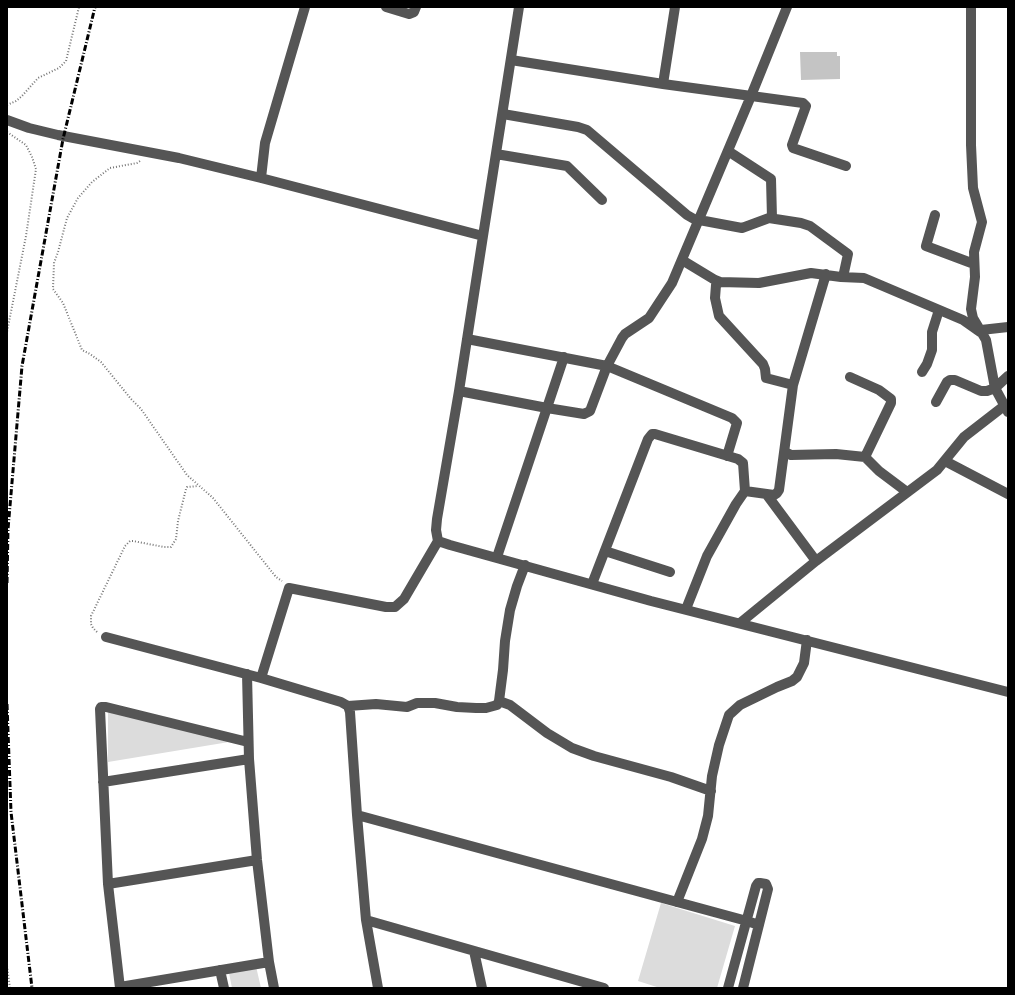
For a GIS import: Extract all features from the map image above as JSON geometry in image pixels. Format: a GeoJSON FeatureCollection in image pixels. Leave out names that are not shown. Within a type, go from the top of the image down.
{"type":"FeatureCollection","features":[{"type":"Feature","properties":{"kind":"street"},"geometry":{"type":"LineString","coordinates":[[261,178],[265,143],[305,7]]}},
{"type":"Feature","properties":{"kind":"street"},"geometry":{"type":"LineString","coordinates":[[386,7],[409,14],[414,12],[416,7]]}},
{"type":"Feature","properties":{"kind":"street"},"geometry":{"type":"LineString","coordinates":[[261,678],[288,588],[395,608],[404,599],[438,540],[436,525],[459,391],[519,7]]}},
{"type":"Feature","properties":{"kind":"street"},"geometry":{"type":"LineString","coordinates":[[664,84],[675,7]]}},
{"type":"Feature","properties":{"kind":"street"},"geometry":{"type":"LineString","coordinates":[[459,391],[584,414],[590,411],[607,366],[624,334],[651,315],[672,283],[787,7]]}},
{"type":"Feature","properties":{"kind":"street"},"geometry":{"type":"LineString","coordinates":[[740,623],[816,561],[937,470],[964,436],[1006,409],[995,388],[983,332],[973,318],[971,309],[975,277],[974,252],[982,222],[976,202],[972,174],[971,7]]}},
{"type":"Feature","properties":{"kind":"street"},"geometry":{"type":"LineString","coordinates":[[511,60],[805,104],[805,109],[792,145],[794,148],[846,166]]}},
{"type":"Feature","properties":{"kind":"street"},"geometry":{"type":"LineString","coordinates":[[502,114],[583,128],[688,215],[699,220],[742,228],[748,227],[765,218],[772,218],[810,226],[848,256],[843,277]]}},
{"type":"Feature","properties":{"kind":"street"},"geometry":{"type":"LineString","coordinates":[[7,120],[29,128],[58,135],[148,152],[261,178],[483,236]]}},
{"type":"Feature","properties":{"kind":"street"},"geometry":{"type":"LineString","coordinates":[[728,151],[771,179],[772,218]]}},
{"type":"Feature","properties":{"kind":"street"},"geometry":{"type":"LineString","coordinates":[[496,154],[567,166],[602,200]]}},
{"type":"Feature","properties":{"kind":"street"},"geometry":{"type":"LineString","coordinates":[[935,215],[926,246],[974,264]]}},
{"type":"Feature","properties":{"kind":"street"},"geometry":{"type":"LineString","coordinates":[[682,260],[720,282],[759,283],[806,273],[864,278],[963,320],[983,332],[1008,327]]}},
{"type":"Feature","properties":{"kind":"street"},"geometry":{"type":"LineString","coordinates":[[745,491],[767,495],[776,494],[779,490],[793,385],[826,274]]}},
{"type":"Feature","properties":{"kind":"street"},"geometry":{"type":"LineString","coordinates":[[720,282],[716,285],[715,298],[719,316],[763,364],[766,378],[793,385]]}},
{"type":"Feature","properties":{"kind":"street"},"geometry":{"type":"LineString","coordinates":[[922,372],[927,364],[932,350],[932,332],[939,310]]}},
{"type":"Feature","properties":{"kind":"street"},"geometry":{"type":"LineString","coordinates":[[467,340],[607,366],[734,419],[737,423],[727,456]]}},
{"type":"Feature","properties":{"kind":"street"},"geometry":{"type":"LineString","coordinates":[[497,557],[564,357]]}},
{"type":"Feature","properties":{"kind":"street"},"geometry":{"type":"LineString","coordinates":[[936,402],[947,382],[950,380],[955,380],[981,391],[987,391],[995,388],[1008,376]]}},
{"type":"Feature","properties":{"kind":"street"},"geometry":{"type":"LineString","coordinates":[[850,377],[880,390],[891,399],[891,402],[865,457]]}},
{"type":"Feature","properties":{"kind":"street"},"geometry":{"type":"LineString","coordinates":[[592,584],[650,436],[655,434],[743,462],[745,491],[736,504],[707,556],[686,609]]}},
{"type":"Feature","properties":{"kind":"street"},"geometry":{"type":"LineString","coordinates":[[785,452],[791,455],[846,454],[865,457],[879,471],[908,492]]}},
{"type":"Feature","properties":{"kind":"street"},"geometry":{"type":"LineString","coordinates":[[945,461],[1008,494]]}},
{"type":"Feature","properties":{"kind":"street"},"geometry":{"type":"LineString","coordinates":[[767,495],[816,561]]}},
{"type":"Feature","properties":{"kind":"street"},"geometry":{"type":"LineString","coordinates":[[438,540],[450,545],[592,584],[1008,692]]}},
{"type":"Feature","properties":{"kind":"street"},"geometry":{"type":"LineString","coordinates":[[605,551],[670,572]]}},
{"type":"Feature","properties":{"kind":"street"},"geometry":{"type":"LineString","coordinates":[[106,637],[247,674],[341,702],[348,706],[376,704],[407,707],[417,703],[435,703],[457,707],[486,708],[495,706],[499,700],[508,618],[515,592],[525,565]]}},
{"type":"Feature","properties":{"kind":"street"},"geometry":{"type":"LineString","coordinates":[[677,902],[702,839],[708,816],[712,776],[719,745],[730,715],[740,705],[797,678],[804,663],[808,640]]}},
{"type":"Feature","properties":{"kind":"street"},"geometry":{"type":"LineString","coordinates":[[247,674],[248,742],[257,860],[269,962],[274,988]]}},
{"type":"Feature","properties":{"kind":"street"},"geometry":{"type":"LineString","coordinates":[[499,700],[510,705],[547,733],[572,748],[594,756],[670,777],[711,791]]}},
{"type":"Feature","properties":{"kind":"street"},"geometry":{"type":"LineString","coordinates":[[248,742],[104,706],[101,707],[108,884],[120,987],[269,962]]}},
{"type":"Feature","properties":{"kind":"street"},"geometry":{"type":"LineString","coordinates":[[348,706],[350,712],[356,815],[366,920],[378,988]]}},
{"type":"Feature","properties":{"kind":"street"},"geometry":{"type":"LineString","coordinates":[[103,782],[249,759]]}},
{"type":"Feature","properties":{"kind":"street"},"geometry":{"type":"LineString","coordinates":[[356,815],[759,925]]}},
{"type":"Feature","properties":{"kind":"street"},"geometry":{"type":"LineString","coordinates":[[108,884],[257,860]]}},
{"type":"Feature","properties":{"kind":"street"},"geometry":{"type":"LineString","coordinates":[[728,988],[756,886],[758,883],[766,884],[768,889],[743,988]]}},
{"type":"Feature","properties":{"kind":"street"},"geometry":{"type":"LineString","coordinates":[[366,920],[604,988]]}},
{"type":"Feature","properties":{"kind":"street"},"geometry":{"type":"LineString","coordinates":[[474,952],[482,988]]}},
{"type":"Feature","properties":{"kind":"street"},"geometry":{"type":"LineString","coordinates":[[220,970],[224,988]]}},
{"type":"Feature","properties":{"kind":"path"},"geometry":{"type":"LineString","coordinates":[[7,105],[16,101],[22,96],[38,78],[59,68],[66,61],[79,7]]}},
{"type":"Feature","properties":{"kind":"path"},"geometry":{"type":"LineString","coordinates":[[7,132],[26,145],[36,169],[26,236],[7,332]]}},
{"type":"Feature","properties":{"kind":"path"},"geometry":{"type":"LineString","coordinates":[[148,152],[137,163],[110,168],[81,193],[67,218],[54,263],[52,287],[63,303],[82,350],[101,362],[131,399],[142,409],[185,472],[198,486],[213,498],[276,577],[288,588]]}},
{"type":"Feature","properties":{"kind":"path"},"geometry":{"type":"LineString","coordinates":[[106,637],[96,632],[93,628],[91,620],[125,546],[133,540],[164,547],[173,545],[176,539],[178,521],[186,489],[188,487],[198,486]]}},
{"type":"Feature","properties":{"kind":"path"},"geometry":{"type":"LineString","coordinates":[[7,966],[10,988]]}},
{"type":"Feature","properties":{"kind":"shaded area"},"geometry":{"type":"Polygon","coordinates":[[[108,706],[235,741],[108,762],[108,706]]]}},
{"type":"Feature","properties":{"kind":"shaded area"},"geometry":{"type":"Polygon","coordinates":[[[661,903],[735,926],[717,988],[660,988],[638,981],[661,903]]]}},
{"type":"Feature","properties":{"kind":"shaded area"},"geometry":{"type":"Polygon","coordinates":[[[255,962],[261,988],[232,988],[228,968],[255,962]]]}},
{"type":"Feature","properties":{"kind":"building"},"geometry":{"type":"Polygon","coordinates":[[[800,52],[837,52],[837,56],[840,56],[840,79],[801,80],[800,52]]]}},
{"type":"Feature","properties":{"kind":"railway"},"geometry":{"type":"LineString","coordinates":[[7,583],[8,529],[22,366],[63,139],[95,7]]}},
{"type":"Feature","properties":{"kind":"railway"},"geometry":{"type":"LineString","coordinates":[[7,704],[11,812],[32,988]]}}]}
